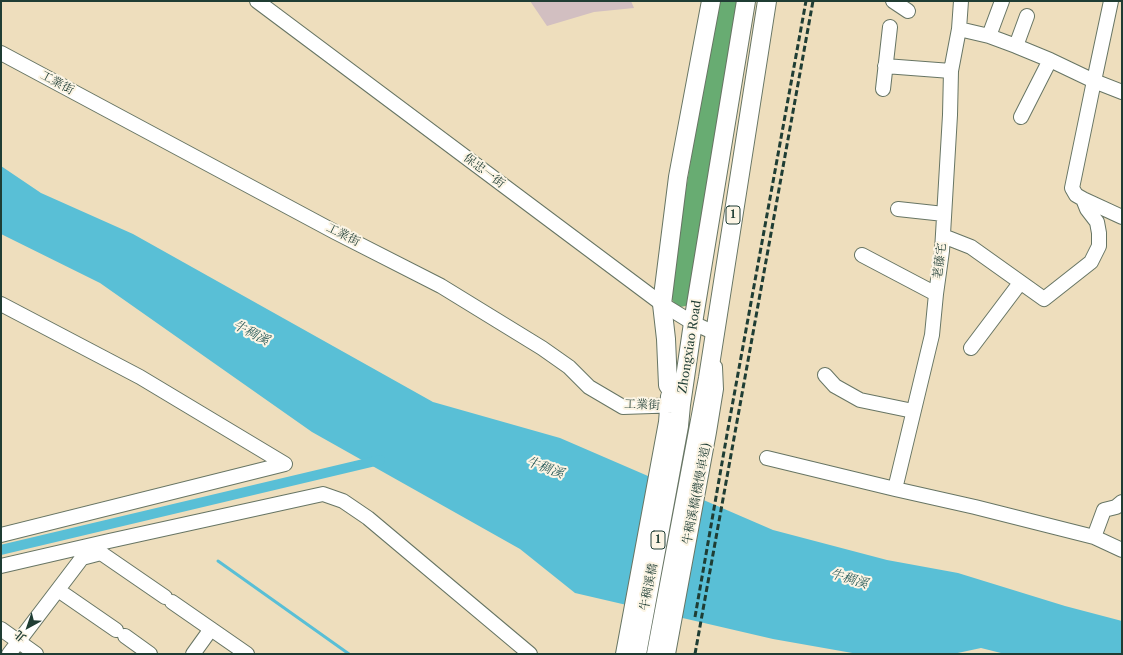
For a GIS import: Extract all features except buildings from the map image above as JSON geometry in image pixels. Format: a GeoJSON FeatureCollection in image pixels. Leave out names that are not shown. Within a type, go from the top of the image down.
{"type":"FeatureCollection","features":[{"type":"Feature","properties":{"kind":"main road","name":"Zhongxiao Road"},"geometry":{"type":"LineString","coordinates":[[674,406],[668,385],[666,339],[662,304],[678,177],[712,1]]}},
{"type":"Feature","properties":{"kind":"main road","name":"Zhongxiao Road"},"geometry":{"type":"LineString","coordinates":[[674,406],[693,323],[746,1]]}},
{"type":"Feature","properties":{"kind":"main road","name":"Zhongxiao Road"},"geometry":{"type":"LineString","coordinates":[[703,430],[708,378],[767,1]]}},
{"type":"Feature","properties":{"kind":"main road","name":"1"},"geometry":{"type":"LineString","coordinates":[[672,424],[674,406]]}},
{"type":"Feature","properties":{"kind":"main road","name":"牛稠溪橋"},"geometry":{"type":"LineString","coordinates":[[637,654],[672,424]]}},
{"type":"Feature","properties":{"kind":"main road","name":"牛稠溪橋"},"geometry":{"type":"LineString","coordinates":[[656,654],[703,430]]}},
{"type":"Feature","properties":{"kind":"street","name":"保忠一街"},"geometry":{"type":"LineString","coordinates":[[257,1],[662,304],[693,323],[715,333]]}},
{"type":"Feature","properties":{"kind":"street"},"geometry":{"type":"LineString","coordinates":[[893,1],[908,11]]}},
{"type":"Feature","properties":{"kind":"street","name":"荖藤宅"},"geometry":{"type":"LineString","coordinates":[[895,489],[932,335],[942,251],[951,71],[959,29],[961,1]]}},
{"type":"Feature","properties":{"kind":"street"},"geometry":{"type":"LineString","coordinates":[[989,36],[1002,1]]}},
{"type":"Feature","properties":{"kind":"street"},"geometry":{"type":"LineString","coordinates":[[1111,1],[1072,188],[1076,194],[1083,199],[1122,217]]}},
{"type":"Feature","properties":{"kind":"street"},"geometry":{"type":"LineString","coordinates":[[1016,46],[1027,16]]}},
{"type":"Feature","properties":{"kind":"street"},"geometry":{"type":"LineString","coordinates":[[883,89],[890,27]]}},
{"type":"Feature","properties":{"kind":"street"},"geometry":{"type":"LineString","coordinates":[[959,29],[989,36],[1016,46],[1122,92]]}},
{"type":"Feature","properties":{"kind":"street","name":"工業街"},"geometry":{"type":"LineString","coordinates":[[1,53],[335,232],[441,286],[542,348],[570,367],[589,387],[623,407],[674,406]]}},
{"type":"Feature","properties":{"kind":"street"},"geometry":{"type":"LineString","coordinates":[[1021,117],[1050,60]]}},
{"type":"Feature","properties":{"kind":"street"},"geometry":{"type":"LineString","coordinates":[[885,66],[951,71]]}},
{"type":"Feature","properties":{"kind":"street"},"geometry":{"type":"LineString","coordinates":[[942,236],[970,247],[1044,299],[1091,262],[1099,246],[1097,222],[1087,208],[1083,199]]}},
{"type":"Feature","properties":{"kind":"street"},"geometry":{"type":"LineString","coordinates":[[898,210],[944,214]]}},
{"type":"Feature","properties":{"kind":"street"},"geometry":{"type":"LineString","coordinates":[[862,255],[936,294]]}},
{"type":"Feature","properties":{"kind":"street"},"geometry":{"type":"LineString","coordinates":[[971,348],[1020,283]]}},
{"type":"Feature","properties":{"kind":"street"},"geometry":{"type":"LineString","coordinates":[[1,304],[140,377],[285,464],[1,535]]}},
{"type":"Feature","properties":{"kind":"street"},"geometry":{"type":"LineString","coordinates":[[825,375],[835,386],[860,400],[913,411]]}},
{"type":"Feature","properties":{"kind":"street"},"geometry":{"type":"LineString","coordinates":[[623,654],[672,424]]}},
{"type":"Feature","properties":{"kind":"street","name":"牛稠溪橋(機慢車道)"},"geometry":{"type":"LineString","coordinates":[[668,654],[703,430]]}},
{"type":"Feature","properties":{"kind":"street"},"geometry":{"type":"LineString","coordinates":[[767,458],[975,507],[1094,538],[1122,550]]}},
{"type":"Feature","properties":{"kind":"street"},"geometry":{"type":"LineString","coordinates":[[1,566],[323,494],[343,501],[368,518],[530,654]]}},
{"type":"Feature","properties":{"kind":"street"},"geometry":{"type":"LineString","coordinates":[[1094,538],[1104,510],[1116,507],[1122,502]]}},
{"type":"Feature","properties":{"kind":"street"},"geometry":{"type":"LineString","coordinates":[[9,654],[82,558],[100,553],[247,654]]}},
{"type":"Feature","properties":{"kind":"street"},"geometry":{"type":"LineString","coordinates":[[58,590],[150,654]]}},
{"type":"Feature","properties":{"kind":"street"},"geometry":{"type":"LineString","coordinates":[[1,629],[36,654]]}},
{"type":"Feature","properties":{"kind":"street"},"geometry":{"type":"LineString","coordinates":[[193,654],[211,629]]}},
{"type":"Feature","properties":{"kind":"shaded area"},"geometry":{"type":"Polygon","coordinates":[[[530,1],[631,1],[634,8],[594,12],[547,26],[530,1]]]}},
{"type":"Feature","properties":{"kind":"green space"},"geometry":{"type":"Polygon","coordinates":[[[718,1],[738,1],[690,302],[686,306],[680,307],[674,303],[670,296],[672,274],[718,1]]]}},
{"type":"Feature","properties":{"kind":"water","name":"牛稠溪"},"geometry":{"type":"Polygon","coordinates":[[[1,166],[41,193],[133,234],[433,402],[560,438],[773,530],[887,560],[958,573],[1065,606],[1122,621],[1122,654],[1005,654],[981,648],[953,654],[858,654],[773,639],[575,593],[520,549],[312,432],[100,283],[1,234],[1,166]]]}},
{"type":"Feature","properties":{"kind":"waterway"},"geometry":{"type":"LineString","coordinates":[[1,550],[380,460]]}},
{"type":"Feature","properties":{"kind":"waterway"},"geometry":{"type":"LineString","coordinates":[[218,561],[349,654]]}},
{"type":"Feature","properties":{"kind":"railway"},"geometry":{"type":"LineString","coordinates":[[695,617],[806,1]]}},
{"type":"Feature","properties":{"kind":"railway"},"geometry":{"type":"LineString","coordinates":[[695,654],[813,1]]}}]}
